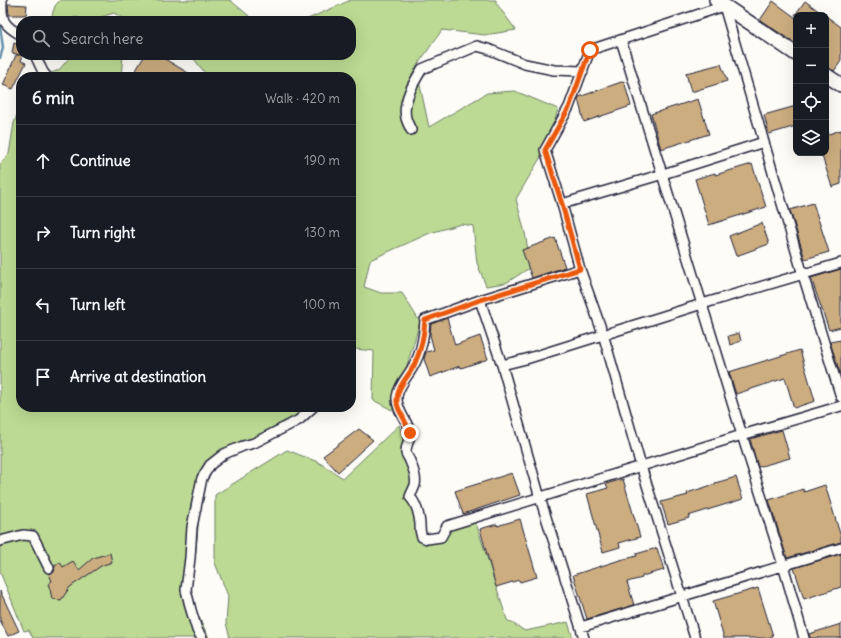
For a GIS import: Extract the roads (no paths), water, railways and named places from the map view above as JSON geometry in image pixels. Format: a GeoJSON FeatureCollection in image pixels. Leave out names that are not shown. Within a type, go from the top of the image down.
{"type":"FeatureCollection","features":[{"type":"Feature","properties":{"kind":"street"},"geometry":{"type":"LineString","coordinates":[[2,0],[2,16],[6,24],[16,32]]}},
{"type":"Feature","properties":{"kind":"street"},"geometry":{"type":"LineString","coordinates":[[695,638],[641,466],[603,334],[580,269],[545,150],[569,108],[590,50],[725,2]]}},
{"type":"Feature","properties":{"kind":"street"},"geometry":{"type":"LineString","coordinates":[[725,2],[793,52]]}},
{"type":"Feature","properties":{"kind":"street"},"geometry":{"type":"LineString","coordinates":[[725,2],[803,275],[841,397]]}},
{"type":"Feature","properties":{"kind":"street"},"geometry":{"type":"LineString","coordinates":[[621,40],[783,565],[804,638]]}},
{"type":"Feature","properties":{"kind":"street"},"geometry":{"type":"LineString","coordinates":[[411,130],[406,117],[406,101],[422,69],[477,46],[525,64],[554,70],[583,71]]}},
{"type":"Feature","properties":{"kind":"street"},"geometry":{"type":"LineString","coordinates":[[37,60],[43,72]]}},
{"type":"Feature","properties":{"kind":"street"},"geometry":{"type":"LineString","coordinates":[[829,77],[841,85]]}},
{"type":"Feature","properties":{"kind":"street"},"geometry":{"type":"LineString","coordinates":[[562,204],[764,142]]}},
{"type":"Feature","properties":{"kind":"street"},"geometry":{"type":"LineString","coordinates":[[502,365],[841,263]]}},
{"type":"Feature","properties":{"kind":"street"},"geometry":{"type":"LineString","coordinates":[[580,269],[480,300],[425,320],[422,346],[415,363],[397,395],[398,408],[410,433],[406,453],[411,462],[415,477],[415,486],[410,497],[417,507],[420,522],[420,534],[422,537],[427,539],[441,537],[447,526],[841,406]]}},
{"type":"Feature","properties":{"kind":"street"},"geometry":{"type":"LineString","coordinates":[[480,300],[502,365],[540,498],[584,638]]}},
{"type":"Feature","properties":{"kind":"street"},"geometry":{"type":"LineString","coordinates":[[202,638],[197,630],[190,610],[186,590],[192,527],[202,478],[210,465],[224,454],[254,443],[299,420],[308,412]]}},
{"type":"Feature","properties":{"kind":"street"},"geometry":{"type":"LineString","coordinates":[[0,541],[23,535],[33,536],[49,568]]}},
{"type":"Feature","properties":{"kind":"street"},"geometry":{"type":"LineString","coordinates":[[581,627],[841,548]]}},
{"type":"Feature","properties":{"kind":"waterway"},"geometry":{"type":"LineString","coordinates":[[0,26],[3,48],[0,58]]}}]}
